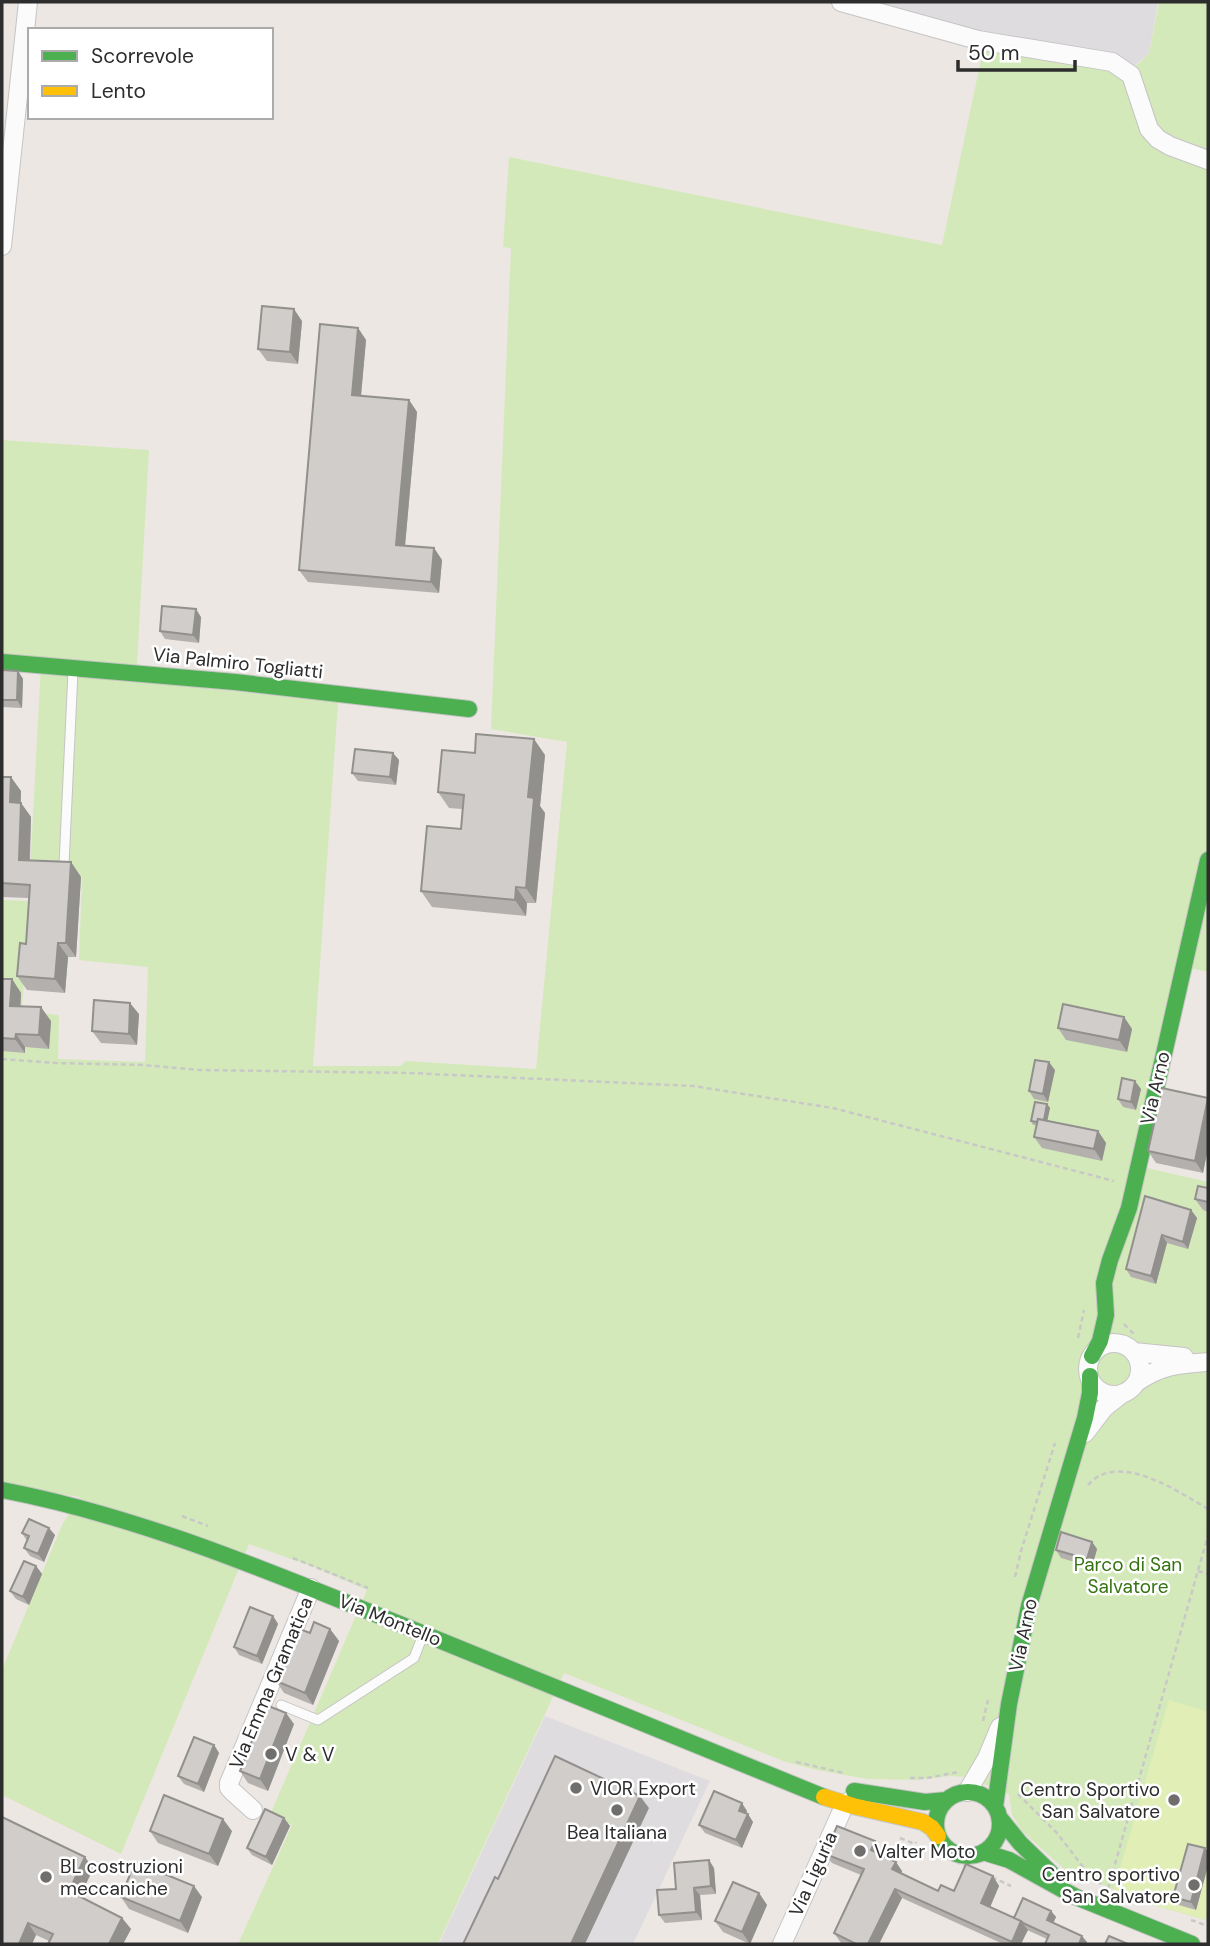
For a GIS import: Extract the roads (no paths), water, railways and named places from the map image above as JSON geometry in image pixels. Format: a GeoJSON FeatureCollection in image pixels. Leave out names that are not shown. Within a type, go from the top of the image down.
{"type":"FeatureCollection","features":[{"type":"Feature","properties":{"kind":"street"},"geometry":{"type":"LineString","coordinates":[[2,246],[27,2]]}},
{"type":"Feature","properties":{"kind":"street"},"geometry":{"type":"LineString","coordinates":[[841,2],[978,40],[1112,62],[1131,75],[1149,129],[1157,139],[1208,160]]}},
{"type":"Feature","properties":{"kind":"street","name":"Via Palmiro Togliatti"},"geometry":{"type":"LineString","coordinates":[[2,662],[235,682],[469,709]]}},
{"type":"Feature","properties":{"kind":"street","name":"Via Arno"},"geometry":{"type":"LineString","coordinates":[[1131,1344],[1114,1318],[1104,1283],[1129,1208],[1208,860]]}},
{"type":"Feature","properties":{"kind":"street","name":"Via Arno"},"geometry":{"type":"LineString","coordinates":[[1092,1356],[1114,1318]]}},
{"type":"Feature","properties":{"kind":"street"},"geometry":{"type":"LineString","coordinates":[[1131,1344],[1140,1367],[1130,1388],[1116,1395],[1103,1392],[1093,1382],[1089,1369],[1092,1356],[1105,1345],[1131,1344],[1208,1361]]}},
{"type":"Feature","properties":{"kind":"street","name":"Via Arno"},"geometry":{"type":"LineString","coordinates":[[1078,1445],[1089,1425],[1104,1408],[1149,1374],[1164,1367],[1208,1361]]}},
{"type":"Feature","properties":{"kind":"street","name":"Via Arno"},"geometry":{"type":"LineString","coordinates":[[997,1812],[998,1783],[1009,1704],[1029,1606],[1078,1445],[1089,1403],[1090,1376]]}},
{"type":"Feature","properties":{"kind":"street","name":"Via Montello"},"geometry":{"type":"LineString","coordinates":[[2,1490],[84,1508],[191,1541],[824,1797],[923,1822],[938,1836]]}},
{"type":"Feature","properties":{"kind":"street","name":"Via Emma Gramatica"},"geometry":{"type":"LineString","coordinates":[[253,1810],[229,1788],[229,1783],[311,1588]]}},
{"type":"Feature","properties":{"kind":"street","name":"Via Arno"},"geometry":{"type":"LineString","coordinates":[[967,1792],[987,1758],[1009,1704]]}},
{"type":"Feature","properties":{"kind":"street","name":"Via Montello"},"geometry":{"type":"LineString","coordinates":[[769,1773],[815,1784],[925,1802]]}},
{"type":"Feature","properties":{"kind":"street"},"geometry":{"type":"LineString","coordinates":[[1076,1897],[1020,1843],[988,1799],[967,1792],[956,1794],[947,1800],[938,1814],[936,1825],[938,1836],[951,1851],[972,1856],[983,1853],[1009,1860],[1076,1897],[1160,1939],[1192,1944]]}},
{"type":"Feature","properties":{"kind":"street","name":"Via Montello"},"geometry":{"type":"LineString","coordinates":[[845,1804],[851,1799],[891,1806],[947,1800]]}},
{"type":"Feature","properties":{"kind":"street","name":"Via Liguria"},"geometry":{"type":"LineString","coordinates":[[782,1944],[845,1804]]}},
{"type":"Feature","properties":{"kind":"street"},"geometry":{"type":"LineString","coordinates":[[983,1853],[996,1839],[1000,1828],[997,1812]]}},
{"type":"Feature","properties":{"kind":"lane"},"geometry":{"type":"LineString","coordinates":[[64,865],[73,668]]}},
{"type":"Feature","properties":{"kind":"lane"},"geometry":{"type":"LineString","coordinates":[[281,1705],[318,1720],[414,1658],[424,1633]]}},
{"type":"Feature","properties":{"kind":"place","name":"V & V"},"geometry":{"type":"Point","coordinates":[271,1754]}},
{"type":"Feature","properties":{"kind":"place","name":"VIOR Export"},"geometry":{"type":"Point","coordinates":[576,1788]}},
{"type":"Feature","properties":{"kind":"place","name":"Centro Sportivo San Salvatore"},"geometry":{"type":"Point","coordinates":[1174,1800]}},
{"type":"Feature","properties":{"kind":"place","name":"Bea Italiana"},"geometry":{"type":"Point","coordinates":[617,1810]}},
{"type":"Feature","properties":{"kind":"place","name":"Valter Moto"},"geometry":{"type":"Point","coordinates":[860,1851]}},
{"type":"Feature","properties":{"kind":"place","name":"BL costruzioni meccaniche"},"geometry":{"type":"Point","coordinates":[46,1877]}},
{"type":"Feature","properties":{"kind":"place","name":"Centro sportivo San Salvatore"},"geometry":{"type":"Point","coordinates":[1194,1885]}},
{"type":"Feature","properties":{"kind":"park label","name":"Parco di San Salvatore"},"geometry":{"type":"Point","coordinates":[1128,1575]}}]}
